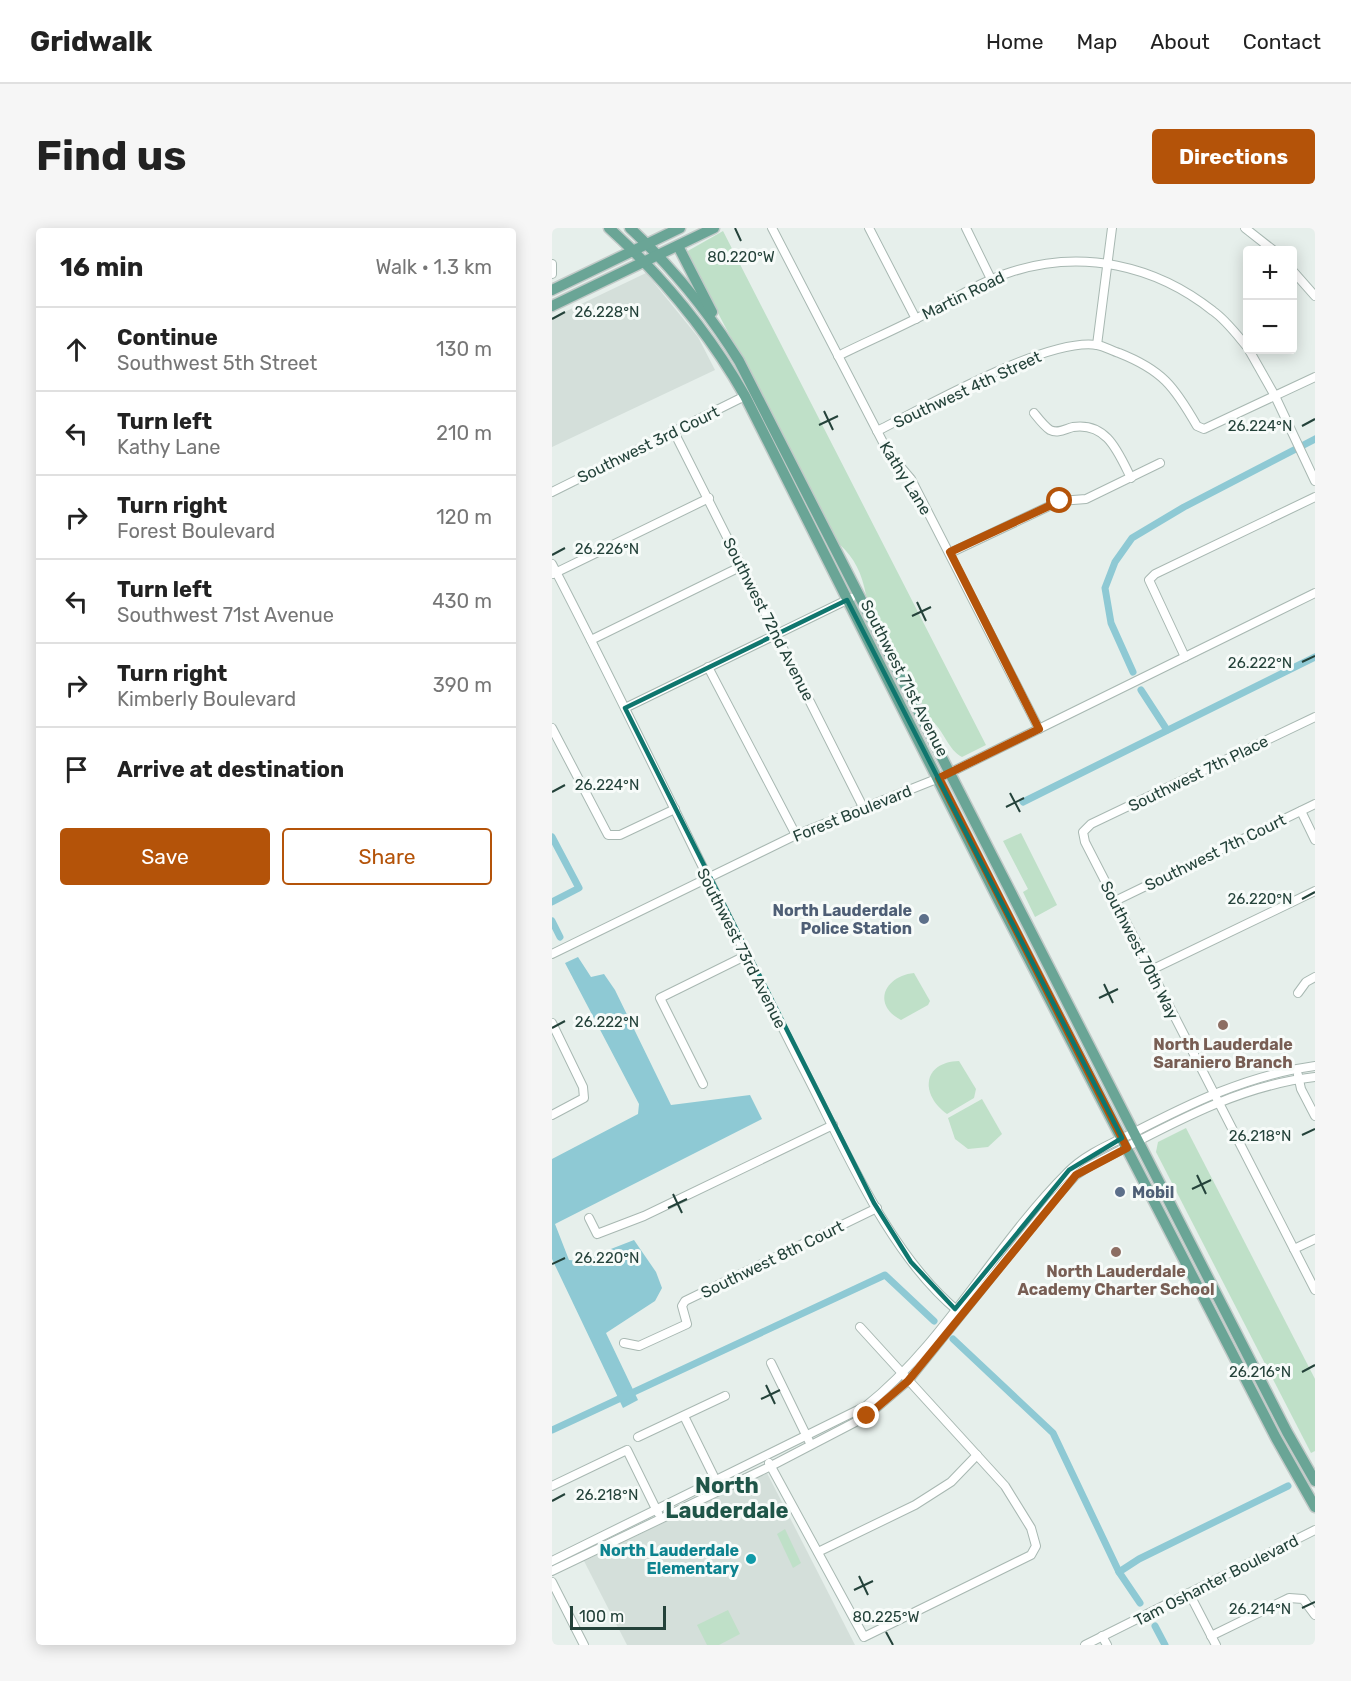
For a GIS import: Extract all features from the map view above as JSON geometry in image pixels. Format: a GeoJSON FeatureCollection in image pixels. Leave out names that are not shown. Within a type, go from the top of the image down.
{"type":"FeatureCollection","features":[{"type":"Feature","properties":{"kind":"main road","name":"Southwest 71st Avenue"},"geometry":{"type":"LineString","coordinates":[[609,228],[646,261],[686,307],[720,354],[745,396],[1124,1143],[1276,1438],[1315,1507]]}},
{"type":"Feature","properties":{"kind":"main road","name":"Southwest 71st Avenue"},"geometry":{"type":"LineString","coordinates":[[630,228],[658,255],[720,331],[739,361],[1287,1432],[1315,1481]]}},
{"type":"Feature","properties":{"kind":"main road"},"geometry":{"type":"LineString","coordinates":[[552,290],[680,228]]}},
{"type":"Feature","properties":{"kind":"main road"},"geometry":{"type":"LineString","coordinates":[[552,306],[714,228]]}},
{"type":"Feature","properties":{"kind":"main road"},"geometry":{"type":"LineString","coordinates":[[678,246],[720,331]]}},
{"type":"Feature","properties":{"kind":"main road"},"geometry":{"type":"LineString","coordinates":[[720,354],[731,355],[739,361]]}},
{"type":"Feature","properties":{"kind":"street","name":"Kathy Lane"},"geometry":{"type":"LineString","coordinates":[[772,228],[888,452],[911,479],[950,552],[1039,729]]}},
{"type":"Feature","properties":{"kind":"street"},"geometry":{"type":"LineString","coordinates":[[868,228],[916,319]]}},
{"type":"Feature","properties":{"kind":"street"},"geometry":{"type":"LineString","coordinates":[[966,228],[991,279]]}},
{"type":"Feature","properties":{"kind":"street"},"geometry":{"type":"LineString","coordinates":[[1097,345],[1112,228]]}},
{"type":"Feature","properties":{"kind":"street"},"geometry":{"type":"LineString","coordinates":[[1245,228],[1268,246]]}},
{"type":"Feature","properties":{"kind":"street","name":"Martin Road"},"geometry":{"type":"LineString","coordinates":[[838,356],[916,319],[991,279],[1051,262],[1106,262],[1150,273],[1188,293],[1215,312],[1243,343]]}},
{"type":"Feature","properties":{"kind":"street"},"geometry":{"type":"LineString","coordinates":[[552,264],[552,274]]}},
{"type":"Feature","properties":{"kind":"street"},"geometry":{"type":"LineString","coordinates":[[1297,275],[1315,296]]}},
{"type":"Feature","properties":{"kind":"street","name":"Southwest 4th Street"},"geometry":{"type":"LineString","coordinates":[[877,431],[1036,354],[1069,347],[1097,345],[1145,363],[1167,381],[1197,426],[1204,429],[1275,396]]}},
{"type":"Feature","properties":{"kind":"street","name":"Martin Road"},"geometry":{"type":"LineString","coordinates":[[1251,354],[1275,396],[1315,481]]}},
{"type":"Feature","properties":{"kind":"street"},"geometry":{"type":"LineString","coordinates":[[1275,396],[1315,377]]}},
{"type":"Feature","properties":{"kind":"street","name":"Southwest 3rd Court"},"geometry":{"type":"LineString","coordinates":[[552,492],[745,396]]}},
{"type":"Feature","properties":{"kind":"street"},"geometry":{"type":"LineString","coordinates":[[1034,412],[1050,430],[1059,432],[1072,427],[1089,427],[1101,431],[1113,443],[1131,477]]}},
{"type":"Feature","properties":{"kind":"street","name":"Southwest 72nd Avenue"},"geometry":{"type":"LineString","coordinates":[[673,430],[864,809]]}},
{"type":"Feature","properties":{"kind":"street"},"geometry":{"type":"LineString","coordinates":[[950,552],[1060,501],[1086,499],[1160,463]]}},
{"type":"Feature","properties":{"kind":"street"},"geometry":{"type":"LineString","coordinates":[[1185,657],[1149,580],[1155,574],[1315,497]]}},
{"type":"Feature","properties":{"kind":"street"},"geometry":{"type":"LineString","coordinates":[[553,570],[709,498]]}},
{"type":"Feature","properties":{"kind":"street"},"geometry":{"type":"LineString","coordinates":[[591,640],[742,566]]}},
{"type":"Feature","properties":{"kind":"street","name":"Southwest 73rd Avenue"},"geometry":{"type":"LineString","coordinates":[[553,570],[625,708],[745,956],[877,1209],[910,1262],[958,1312]]}},
{"type":"Feature","properties":{"kind":"street","name":"Forest Boulevard"},"geometry":{"type":"LineString","coordinates":[[552,954],[796,835],[939,778],[1315,593]]}},
{"type":"Feature","properties":{"kind":"street"},"geometry":{"type":"LineString","coordinates":[[625,708],[859,594]]}},
{"type":"Feature","properties":{"kind":"street"},"geometry":{"type":"LineString","coordinates":[[708,668],[796,835]]}},
{"type":"Feature","properties":{"kind":"street","name":"Southwest 7th Place"},"geometry":{"type":"LineString","coordinates":[[1083,832],[1091,824],[1315,717]]}},
{"type":"Feature","properties":{"kind":"street"},"geometry":{"type":"LineString","coordinates":[[552,728],[608,835],[620,835],[675,809]]}},
{"type":"Feature","properties":{"kind":"street","name":"Southwest 7th Court"},"geometry":{"type":"LineString","coordinates":[[1115,901],[1315,804]]}},
{"type":"Feature","properties":{"kind":"street"},"geometry":{"type":"LineString","coordinates":[[1300,811],[1315,840]]}},
{"type":"Feature","properties":{"kind":"street","name":"Southwest 70th Way"},"geometry":{"type":"LineString","coordinates":[[1083,832],[1085,842],[1149,971],[1315,1290]]}},
{"type":"Feature","properties":{"kind":"street"},"geometry":{"type":"LineString","coordinates":[[1149,971],[1315,891]]}},
{"type":"Feature","properties":{"kind":"street"},"geometry":{"type":"LineString","coordinates":[[703,1084],[660,998],[745,956]]}},
{"type":"Feature","properties":{"kind":"street"},"geometry":{"type":"LineString","coordinates":[[1298,993],[1306,982],[1315,977]]}},
{"type":"Feature","properties":{"kind":"street"},"geometry":{"type":"LineString","coordinates":[[552,1023],[554,1034],[583,1087],[584,1098],[552,1115]]}},
{"type":"Feature","properties":{"kind":"street"},"geometry":{"type":"LineString","coordinates":[[552,1571],[812,1446],[867,1416],[905,1377],[1069,1170],[1136,1137],[1213,1093],[1245,1080],[1315,1066]]}},
{"type":"Feature","properties":{"kind":"street"},"geometry":{"type":"LineString","coordinates":[[1296,1068],[1315,1116]]}},
{"type":"Feature","properties":{"kind":"street"},"geometry":{"type":"LineString","coordinates":[[1136,1137],[1217,1102],[1299,1079],[1315,1077]]}},
{"type":"Feature","properties":{"kind":"street"},"geometry":{"type":"LineString","coordinates":[[589,1218],[597,1234],[630,1219],[644,1216],[833,1125]]}},
{"type":"Feature","properties":{"kind":"street","name":"Southwest 8th Court"},"geometry":{"type":"LineString","coordinates":[[624,1343],[639,1346],[687,1324],[682,1306],[685,1301],[877,1209]]}},
{"type":"Feature","properties":{"kind":"street"},"geometry":{"type":"LineString","coordinates":[[1294,1250],[1315,1239]]}},
{"type":"Feature","properties":{"kind":"street"},"geometry":{"type":"LineString","coordinates":[[766,1457],[864,1636],[1031,1555],[1036,1546],[1031,1528],[1009,1492],[860,1327]]}},
{"type":"Feature","properties":{"kind":"street"},"geometry":{"type":"LineString","coordinates":[[771,1363],[812,1446]]}},
{"type":"Feature","properties":{"kind":"street"},"geometry":{"type":"LineString","coordinates":[[552,1561],[807,1437],[866,1406],[905,1377]]}},
{"type":"Feature","properties":{"kind":"street"},"geometry":{"type":"LineString","coordinates":[[638,1437],[725,1396]]}},
{"type":"Feature","properties":{"kind":"street"},"geometry":{"type":"LineString","coordinates":[[684,1416],[716,1481]]}},
{"type":"Feature","properties":{"kind":"street"},"geometry":{"type":"LineString","coordinates":[[552,1486],[627,1450],[661,1519]]}},
{"type":"Feature","properties":{"kind":"street"},"geometry":{"type":"LineString","coordinates":[[818,1552],[915,1505],[951,1482],[977,1455]]}},
{"type":"Feature","properties":{"kind":"street"},"geometry":{"type":"LineString","coordinates":[[590,1552],[596,1543],[623,1529],[629,1523]]}},
{"type":"Feature","properties":{"kind":"street","name":"Tam Oshanter Boulevard"},"geometry":{"type":"LineString","coordinates":[[1085,1645],[1315,1530]]}},
{"type":"Feature","properties":{"kind":"street"},"geometry":{"type":"LineString","coordinates":[[552,1582],[584,1645]]}},
{"type":"Feature","properties":{"kind":"street"},"geometry":{"type":"LineString","coordinates":[[1189,1593],[1214,1641],[1289,1598],[1303,1599],[1315,1615]]}},
{"type":"Feature","properties":{"kind":"street"},"geometry":{"type":"LineString","coordinates":[[1102,1636],[1107,1645]]}},
{"type":"Feature","properties":{"kind":"highlighted area"},"geometry":{"type":"Polygon","coordinates":[[[847,600],[1122,1138],[1069,1170],[955,1309],[911,1262],[874,1203],[625,708],[847,600]]]}},
{"type":"Feature","properties":{"kind":"shaded area"},"geometry":{"type":"Polygon","coordinates":[[[646,273],[698,337],[715,370],[552,447],[552,318],[646,273]]]}},
{"type":"Feature","properties":{"kind":"shaded area"},"geometry":{"type":"Polygon","coordinates":[[[767,1473],[855,1645],[627,1645],[584,1561],[767,1473]]]}},
{"type":"Feature","properties":{"kind":"green space"},"geometry":{"type":"Polygon","coordinates":[[[723,231],[986,745],[962,757],[953,750],[930,719],[866,595],[857,567],[839,544],[686,252],[723,231]]]}},
{"type":"Feature","properties":{"kind":"green space"},"geometry":{"type":"Polygon","coordinates":[[[1021,833],[1057,905],[1035,917],[1023,892],[1028,889],[1003,841],[1021,833]]]}},
{"type":"Feature","properties":{"kind":"green space"},"geometry":{"type":"Polygon","coordinates":[[[914,973],[930,1001],[928,1005],[901,1020],[886,1006],[885,992],[896,979],[914,973]]]}},
{"type":"Feature","properties":{"kind":"green space"},"geometry":{"type":"Polygon","coordinates":[[[959,1061],[976,1089],[974,1098],[947,1114],[932,1098],[929,1081],[932,1073],[938,1067],[959,1061]]]}},
{"type":"Feature","properties":{"kind":"green space"},"geometry":{"type":"Polygon","coordinates":[[[982,1099],[1002,1134],[988,1147],[968,1149],[955,1139],[948,1118],[982,1099]]]}},
{"type":"Feature","properties":{"kind":"green space"},"geometry":{"type":"Polygon","coordinates":[[[1186,1128],[1315,1379],[1315,1451],[1311,1453],[1156,1152],[1158,1142],[1186,1128]]]}},
{"type":"Feature","properties":{"kind":"green space"},"geometry":{"type":"Polygon","coordinates":[[[785,1529],[801,1563],[793,1568],[777,1534],[785,1529]]]}},
{"type":"Feature","properties":{"kind":"green space"},"geometry":{"type":"Polygon","coordinates":[[[728,1610],[740,1634],[719,1645],[707,1645],[697,1625],[728,1610]]]}},
{"type":"Feature","properties":{"kind":"water"},"geometry":{"type":"Polygon","coordinates":[[[578,957],[591,977],[604,974],[615,990],[671,1105],[750,1095],[762,1119],[555,1224],[569,1260],[580,1261],[634,1240],[656,1272],[662,1288],[655,1301],[606,1333],[638,1400],[623,1408],[552,1259],[552,1159],[638,1114],[639,1104],[565,963],[578,957]]]}},
{"type":"Feature","properties":{"kind":"waterway"},"geometry":{"type":"LineString","coordinates":[[1133,672],[1111,623],[1105,588],[1115,562],[1132,538],[1184,507],[1315,439]]}},
{"type":"Feature","properties":{"kind":"waterway"},"geometry":{"type":"LineString","coordinates":[[1023,802],[1315,657]]}},
{"type":"Feature","properties":{"kind":"waterway"},"geometry":{"type":"LineString","coordinates":[[1141,690],[1167,730]]}},
{"type":"Feature","properties":{"kind":"waterway"},"geometry":{"type":"LineString","coordinates":[[552,837],[579,888],[552,902]]}},
{"type":"Feature","properties":{"kind":"waterway"},"geometry":{"type":"LineString","coordinates":[[552,921],[560,937]]}},
{"type":"Feature","properties":{"kind":"waterway"},"geometry":{"type":"LineString","coordinates":[[552,1430],[885,1275],[934,1321]]}},
{"type":"Feature","properties":{"kind":"waterway"},"geometry":{"type":"LineString","coordinates":[[953,1339],[1053,1433],[1119,1572]]}},
{"type":"Feature","properties":{"kind":"waterway"},"geometry":{"type":"LineString","coordinates":[[1140,1603],[1119,1572],[1139,1559],[1288,1486]]}},
{"type":"Feature","properties":{"kind":"waterway"},"geometry":{"type":"LineString","coordinates":[[1155,1626],[1165,1645]]}},
{"type":"Feature","properties":{"kind":"place","name":"North Lauderdale Police Station"},"geometry":{"type":"Point","coordinates":[924,919]}},
{"type":"Feature","properties":{"kind":"place","name":"North Lauderdale Saraniero Branch"},"geometry":{"type":"Point","coordinates":[1223,1025]}},
{"type":"Feature","properties":{"kind":"place","name":"Mobil"},"geometry":{"type":"Point","coordinates":[1120,1192]}},
{"type":"Feature","properties":{"kind":"place","name":"North Lauderdale Academy Charter School"},"geometry":{"type":"Point","coordinates":[1116,1252]}},
{"type":"Feature","properties":{"kind":"place","name":"North Lauderdale Elementary"},"geometry":{"type":"Point","coordinates":[751,1559]}},
{"type":"Feature","properties":{"kind":"district","name":"North Lauderdale"},"geometry":{"type":"Point","coordinates":[727,1498]}},
{"type":"Feature","properties":{"kind":"route"},"geometry":{"type":"LineString","coordinates":[[867,1416],[890,1399],[908,1381],[1076,1175],[1127,1148],[999,901],[939,778],[1039,729],[950,552],[1060,501]]}}]}
